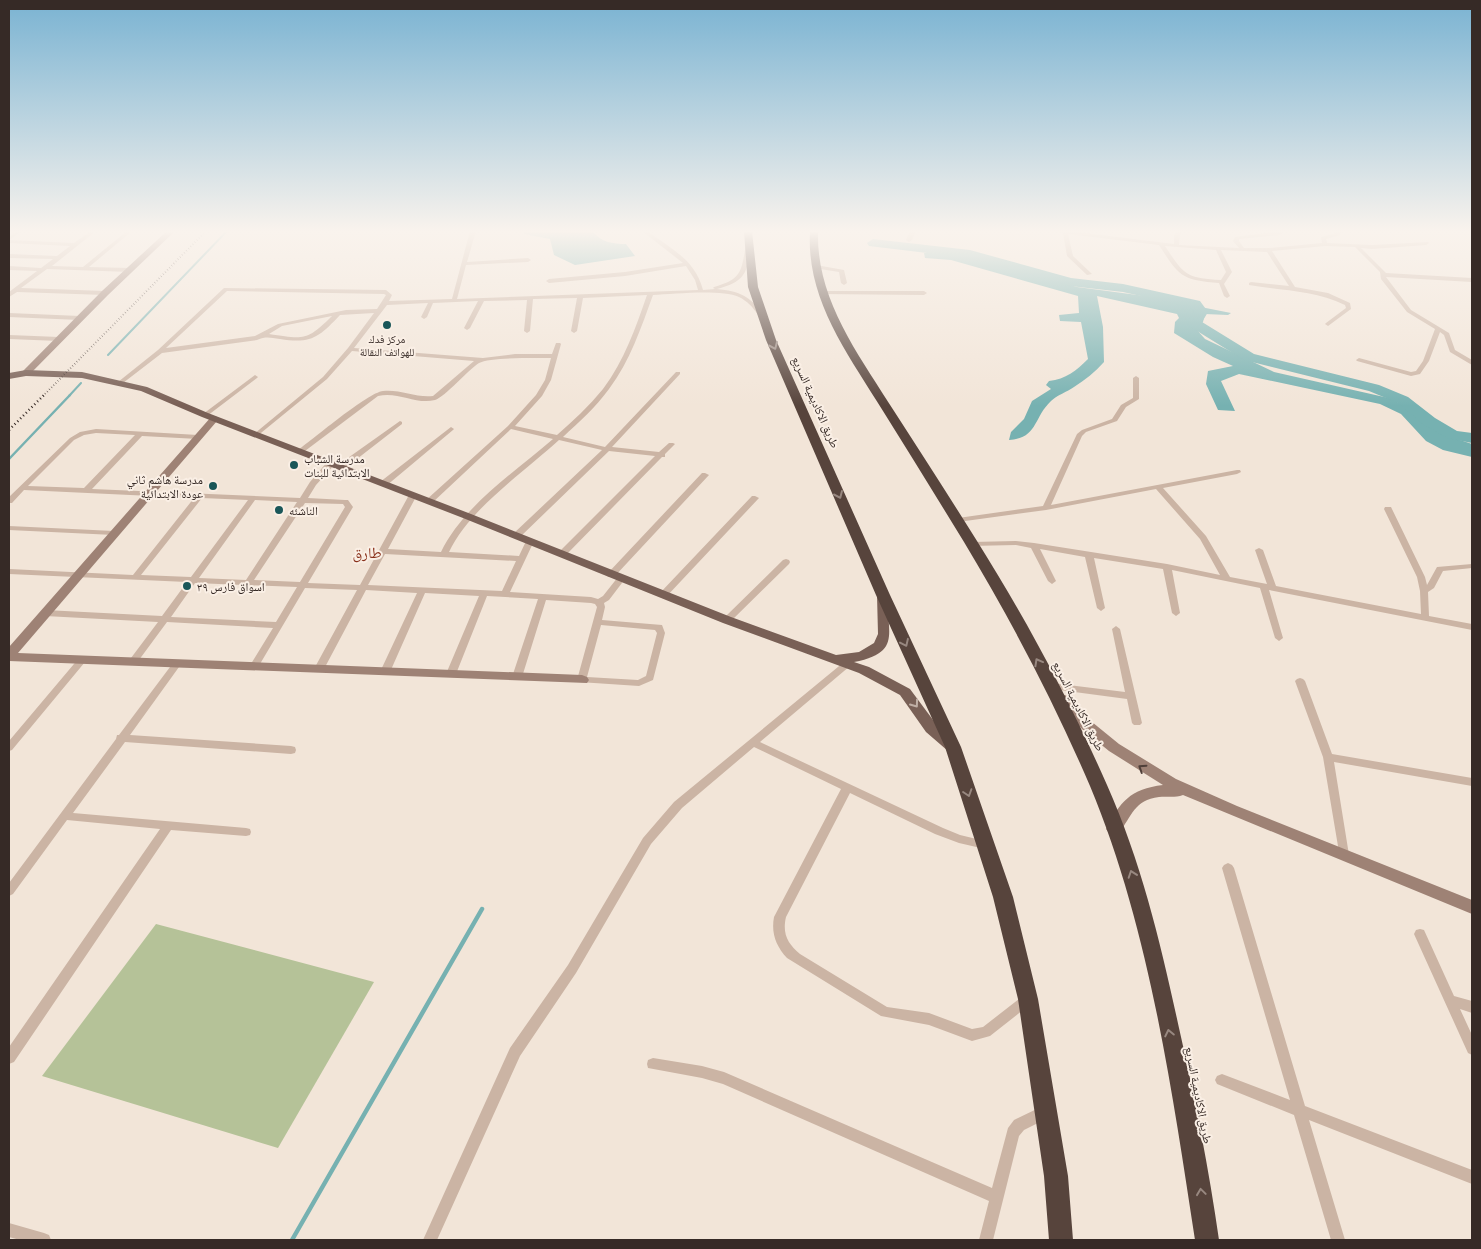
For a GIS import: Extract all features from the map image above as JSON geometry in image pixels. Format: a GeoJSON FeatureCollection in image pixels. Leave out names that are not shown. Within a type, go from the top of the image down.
{"type":"FeatureCollection","features":[{"type":"Feature","properties":{"kind":"highway","name":"طريق الاكاديمية السريع"},"geometry":{"type":"LineString","coordinates":[[754,289],[763,319],[883,595],[953,748],[986,845],[1003,898],[1028,999],[1056,1176],[1061,1240]]}},
{"type":"Feature","properties":{"kind":"highway","name":"طريق الاكاديمية السريع"},"geometry":{"type":"LineString","coordinates":[[821,289],[842,337],[958,520],[1053,688],[1084,751],[1136,886],[1151,944],[1188,1120],[1207,1240]]}},
{"type":"Feature","properties":{"kind":"main road"},"geometry":{"type":"LineString","coordinates":[[9,369],[26,373],[82,375],[121,382],[144,389],[209,417],[467,516],[616,577],[883,678],[905,692],[931,728],[953,748]]}},
{"type":"Feature","properties":{"kind":"main road"},"geometry":{"type":"LineString","coordinates":[[9,376],[26,373]]}},
{"type":"Feature","properties":{"kind":"main road"},"geometry":{"type":"LineString","coordinates":[[827,658],[861,656],[880,645],[884,634],[880,613],[883,595]]}},
{"type":"Feature","properties":{"kind":"street"},"geometry":{"type":"LineString","coordinates":[[26,373],[109,289]]}},
{"type":"Feature","properties":{"kind":"street"},"geometry":{"type":"LineString","coordinates":[[121,382],[160,351],[226,289]]}},
{"type":"Feature","properties":{"kind":"street"},"geometry":{"type":"LineString","coordinates":[[256,435],[312,390],[350,349],[385,304],[389,294],[381,290],[270,289]]}},
{"type":"Feature","properties":{"kind":"street"},"geometry":{"type":"LineString","coordinates":[[454,301],[457,289]]}},
{"type":"Feature","properties":{"kind":"street"},"geometry":{"type":"LineString","coordinates":[[701,291],[708,289]]}},
{"type":"Feature","properties":{"kind":"street"},"geometry":{"type":"LineString","coordinates":[[1223,289],[1228,296]]}},
{"type":"Feature","properties":{"kind":"street"},"geometry":{"type":"LineString","coordinates":[[1293,289],[1327,296],[1348,304],[1349,308],[1346,311],[1328,324]]}},
{"type":"Feature","properties":{"kind":"street"},"geometry":{"type":"LineString","coordinates":[[1392,289],[1409,311],[1448,334],[1455,354],[1472,363]]}},
{"type":"Feature","properties":{"kind":"street"},"geometry":{"type":"LineString","coordinates":[[9,290],[105,293]]}},
{"type":"Feature","properties":{"kind":"street"},"geometry":{"type":"LineString","coordinates":[[9,295],[16,290]]}},
{"type":"Feature","properties":{"kind":"street"},"geometry":{"type":"LineString","coordinates":[[385,304],[701,291],[741,294],[752,301],[763,319]]}},
{"type":"Feature","properties":{"kind":"street"},"geometry":{"type":"LineString","coordinates":[[444,555],[453,535],[467,516],[558,438],[596,401],[610,383],[633,344],[651,293]]}},
{"type":"Feature","properties":{"kind":"street"},"geometry":{"type":"LineString","coordinates":[[822,293],[924,293]]}},
{"type":"Feature","properties":{"kind":"street"},"geometry":{"type":"LineString","coordinates":[[574,331],[580,296]]}},
{"type":"Feature","properties":{"kind":"street"},"geometry":{"type":"LineString","coordinates":[[527,330],[530,298]]}},
{"type":"Feature","properties":{"kind":"street"},"geometry":{"type":"LineString","coordinates":[[467,328],[482,300]]}},
{"type":"Feature","properties":{"kind":"street"},"geometry":{"type":"LineString","coordinates":[[424,316],[431,302]]}},
{"type":"Feature","properties":{"kind":"street"},"geometry":{"type":"LineString","coordinates":[[265,335],[277,326],[339,313],[379,311]]}},
{"type":"Feature","properties":{"kind":"street"},"geometry":{"type":"LineString","coordinates":[[160,351],[265,335],[310,339],[316,336],[339,313]]}},
{"type":"Feature","properties":{"kind":"street"},"geometry":{"type":"LineString","coordinates":[[9,315],[80,318]]}},
{"type":"Feature","properties":{"kind":"street"},"geometry":{"type":"LineString","coordinates":[[1359,360],[1411,374],[1418,373],[1426,361],[1438,328]]}},
{"type":"Feature","properties":{"kind":"street"},"geometry":{"type":"LineString","coordinates":[[9,337],[59,338]]}},
{"type":"Feature","properties":{"kind":"street"},"geometry":{"type":"LineString","coordinates":[[428,501],[510,427],[543,390],[558,344]]}},
{"type":"Feature","properties":{"kind":"street"},"geometry":{"type":"LineString","coordinates":[[350,349],[479,360],[515,356],[555,356]]}},
{"type":"Feature","properties":{"kind":"street"},"geometry":{"type":"LineString","coordinates":[[301,452],[376,395],[388,393],[425,399],[435,398],[479,360]]}},
{"type":"Feature","properties":{"kind":"street"},"geometry":{"type":"LineString","coordinates":[[516,536],[607,449],[678,373]]}},
{"type":"Feature","properties":{"kind":"street"},"geometry":{"type":"LineString","coordinates":[[9,656],[198,437],[209,417],[255,377]]}},
{"type":"Feature","properties":{"kind":"street"},"geometry":{"type":"LineString","coordinates":[[1046,508],[1079,435],[1084,431],[1115,420],[1123,406],[1136,399],[1136,378]]}},
{"type":"Feature","properties":{"kind":"street"},"geometry":{"type":"LineString","coordinates":[[248,583],[317,478],[400,423]]}},
{"type":"Feature","properties":{"kind":"street"},"geometry":{"type":"LineString","coordinates":[[510,427],[607,449],[662,455]]}},
{"type":"Feature","properties":{"kind":"street"},"geometry":{"type":"LineString","coordinates":[[383,484],[451,429]]}},
{"type":"Feature","properties":{"kind":"street"},"geometry":{"type":"LineString","coordinates":[[9,501],[72,439],[82,433],[96,431],[198,437]]}},
{"type":"Feature","properties":{"kind":"street"},"geometry":{"type":"LineString","coordinates":[[86,491],[141,434]]}},
{"type":"Feature","properties":{"kind":"street"},"geometry":{"type":"LineString","coordinates":[[562,554],[671,444]]}},
{"type":"Feature","properties":{"kind":"street"},"geometry":{"type":"LineString","coordinates":[[958,520],[1046,508],[1237,472]]}},
{"type":"Feature","properties":{"kind":"street"},"geometry":{"type":"LineString","coordinates":[[9,572],[505,594],[599,602],[606,598],[616,577],[705,475]]}},
{"type":"Feature","properties":{"kind":"street"},"geometry":{"type":"LineString","coordinates":[[1158,487],[1204,538],[1227,579]]}},
{"type":"Feature","properties":{"kind":"street"},"geometry":{"type":"LineString","coordinates":[[21,488],[345,502],[349,507],[304,586],[254,667]]}},
{"type":"Feature","properties":{"kind":"street"},"geometry":{"type":"LineString","coordinates":[[135,578],[200,495]]}},
{"type":"Feature","properties":{"kind":"street"},"geometry":{"type":"LineString","coordinates":[[319,669],[413,495]]}},
{"type":"Feature","properties":{"kind":"street"},"geometry":{"type":"LineString","coordinates":[[133,662],[253,498]]}},
{"type":"Feature","properties":{"kind":"street"},"geometry":{"type":"LineString","coordinates":[[663,595],[755,498]]}},
{"type":"Feature","properties":{"kind":"street"},"geometry":{"type":"LineString","coordinates":[[1388,509],[1421,577],[1424,592],[1425,618]]}},
{"type":"Feature","properties":{"kind":"street"},"geometry":{"type":"LineString","coordinates":[[9,528],[114,533]]}},
{"type":"Feature","properties":{"kind":"street"},"geometry":{"type":"LineString","coordinates":[[505,594],[530,541]]}},
{"type":"Feature","properties":{"kind":"street"},"geometry":{"type":"LineString","coordinates":[[972,544],[1004,542],[1089,554],[1167,567],[1472,627]]}},
{"type":"Feature","properties":{"kind":"street"},"geometry":{"type":"LineString","coordinates":[[1034,545],[1052,581]]}},
{"type":"Feature","properties":{"kind":"street"},"geometry":{"type":"LineString","coordinates":[[383,550],[521,558]]}},
{"type":"Feature","properties":{"kind":"street"},"geometry":{"type":"LineString","coordinates":[[1259,550],[1279,638]]}},
{"type":"Feature","properties":{"kind":"street"},"geometry":{"type":"LineString","coordinates":[[1089,554],[1101,608]]}},
{"type":"Feature","properties":{"kind":"street"},"geometry":{"type":"LineString","coordinates":[[727,620],[786,562]]}},
{"type":"Feature","properties":{"kind":"street"},"geometry":{"type":"LineString","coordinates":[[1424,592],[1431,586],[1440,569],[1472,566]]}},
{"type":"Feature","properties":{"kind":"street"},"geometry":{"type":"LineString","coordinates":[[1167,567],[1176,613]]}},
{"type":"Feature","properties":{"kind":"street"},"geometry":{"type":"LineString","coordinates":[[385,672],[422,590]]}},
{"type":"Feature","properties":{"kind":"street"},"geometry":{"type":"LineString","coordinates":[[451,674],[484,594]]}},
{"type":"Feature","properties":{"kind":"street"},"geometry":{"type":"LineString","coordinates":[[517,677],[543,597]]}},
{"type":"Feature","properties":{"kind":"street"},"geometry":{"type":"LineString","coordinates":[[582,680],[601,607],[599,602]]}},
{"type":"Feature","properties":{"kind":"street"},"geometry":{"type":"LineString","coordinates":[[45,613],[280,625]]}},
{"type":"Feature","properties":{"kind":"street"},"geometry":{"type":"LineString","coordinates":[[9,656],[176,665],[451,674],[639,683],[650,678],[661,633],[659,627],[597,622]]}},
{"type":"Feature","properties":{"kind":"street"},"geometry":{"type":"LineString","coordinates":[[1116,629],[1137,723]]}},
{"type":"Feature","properties":{"kind":"street"},"geometry":{"type":"LineString","coordinates":[[9,747],[82,660]]}},
{"type":"Feature","properties":{"kind":"street"},"geometry":{"type":"LineString","coordinates":[[430,1240],[516,1052],[572,969],[647,841],[678,805],[847,664]]}},
{"type":"Feature","properties":{"kind":"street"},"geometry":{"type":"LineString","coordinates":[[9,890],[176,665]]}},
{"type":"Feature","properties":{"kind":"street"},"geometry":{"type":"LineString","coordinates":[[1300,680],[1328,757],[1344,855]]}},
{"type":"Feature","properties":{"kind":"street"},"geometry":{"type":"LineString","coordinates":[[1053,688],[1131,696]]}},
{"type":"Feature","properties":{"kind":"street"},"geometry":{"type":"LineString","coordinates":[[1053,688],[1089,726],[1125,756],[1184,791],[1472,907]]}},
{"type":"Feature","properties":{"kind":"street"},"geometry":{"type":"LineString","coordinates":[[120,738],[291,750]]}},
{"type":"Feature","properties":{"kind":"street"},"geometry":{"type":"LineString","coordinates":[[754,743],[949,835],[986,845]]}},
{"type":"Feature","properties":{"kind":"street"},"geometry":{"type":"LineString","coordinates":[[1328,757],[1472,782]]}},
{"type":"Feature","properties":{"kind":"street"},"geometry":{"type":"LineString","coordinates":[[847,788],[780,917],[778,932],[784,947],[796,958],[885,1012],[901,1016],[924,1017],[972,1035],[986,1032],[1028,999]]}},
{"type":"Feature","properties":{"kind":"street"},"geometry":{"type":"LineString","coordinates":[[1114,829],[1123,811],[1139,795],[1160,790],[1184,791]]}},
{"type":"Feature","properties":{"kind":"street"},"geometry":{"type":"LineString","coordinates":[[64,816],[246,832]]}},
{"type":"Feature","properties":{"kind":"street"},"geometry":{"type":"LineString","coordinates":[[9,1058],[168,825]]}},
{"type":"Feature","properties":{"kind":"street"},"geometry":{"type":"LineString","coordinates":[[1228,868],[1338,1240]]}},
{"type":"Feature","properties":{"kind":"street"},"geometry":{"type":"LineString","coordinates":[[1420,934],[1472,1049]]}},
{"type":"Feature","properties":{"kind":"street"},"geometry":{"type":"LineString","coordinates":[[1450,1000],[1472,1007]]}},
{"type":"Feature","properties":{"kind":"street"},"geometry":{"type":"LineString","coordinates":[[653,1064],[702,1072],[724,1078],[997,1197]]}},
{"type":"Feature","properties":{"kind":"street"},"geometry":{"type":"LineString","coordinates":[[1222,1080],[1472,1178]]}},
{"type":"Feature","properties":{"kind":"street"},"geometry":{"type":"LineString","coordinates":[[986,1240],[1013,1134],[1019,1126],[1047,1111]]}},
{"type":"Feature","properties":{"kind":"street"},"geometry":{"type":"LineString","coordinates":[[9,1230],[44,1240]]}},
{"type":"Feature","properties":{"kind":"green space"},"geometry":{"type":"Polygon","coordinates":[[[156,924],[374,982],[278,1148],[42,1076],[156,924]]]}},
{"type":"Feature","properties":{"kind":"water"},"geometry":{"type":"Polygon","coordinates":[[[1054,289],[1094,289],[1145,296],[1231,313],[1228,315],[1205,314],[1203,322],[1197,330],[1205,339],[1274,372],[1393,399],[1448,436],[1472,444],[1472,457],[1443,450],[1426,441],[1401,414],[1380,404],[1239,374],[1221,381],[1235,411],[1218,410],[1206,384],[1208,371],[1233,366],[1213,357],[1174,333],[1175,322],[1179,318],[1177,314],[1097,296],[1103,327],[1104,362],[1082,382],[1051,401],[1030,431],[1018,438],[1009,440],[1011,432],[1024,419],[1032,401],[1051,389],[1046,385],[1049,381],[1070,374],[1088,359],[1081,322],[1060,321],[1059,315],[1079,313],[1078,296],[1054,289]]]}},
{"type":"Feature","properties":{"kind":"waterway"},"geometry":{"type":"LineString","coordinates":[[108,355],[171,289]]}},
{"type":"Feature","properties":{"kind":"waterway"},"geometry":{"type":"LineString","coordinates":[[1129,289],[1195,304],[1201,312],[1194,323],[1249,357],[1374,388],[1403,400],[1429,421],[1453,435],[1472,438]]}},
{"type":"Feature","properties":{"kind":"waterway"},"geometry":{"type":"LineString","coordinates":[[69,396],[81,383]]}},
{"type":"Feature","properties":{"kind":"waterway"},"geometry":{"type":"LineString","coordinates":[[9,459],[70,395]]}},
{"type":"Feature","properties":{"kind":"waterway"},"geometry":{"type":"LineString","coordinates":[[292,1240],[482,909]]}},
{"type":"Feature","properties":{"kind":"railway"},"geometry":{"type":"LineString","coordinates":[[43,396],[148,289]]}},
{"type":"Feature","properties":{"kind":"railway"},"geometry":{"type":"LineString","coordinates":[[9,430],[43,396]]}},
{"type":"Feature","properties":{"kind":"place","name":"مركز فدك للهواتف النقالة"},"geometry":{"type":"Point","coordinates":[387,325]}},
{"type":"Feature","properties":{"kind":"place","name":"مدرسة الشباب الابتدائية للبنات"},"geometry":{"type":"Point","coordinates":[294,465]}},
{"type":"Feature","properties":{"kind":"place","name":"مدرسة هاشم ثاني عودة الابتدائية"},"geometry":{"type":"Point","coordinates":[213,486]}},
{"type":"Feature","properties":{"kind":"place","name":"الناشئه"},"geometry":{"type":"Point","coordinates":[279,510]}},
{"type":"Feature","properties":{"kind":"place","name":"اسواق فارس ٣٩"},"geometry":{"type":"Point","coordinates":[187,586]}},
{"type":"Feature","properties":{"kind":"district","name":"طارق"},"geometry":{"type":"Point","coordinates":[367,552]}}]}
